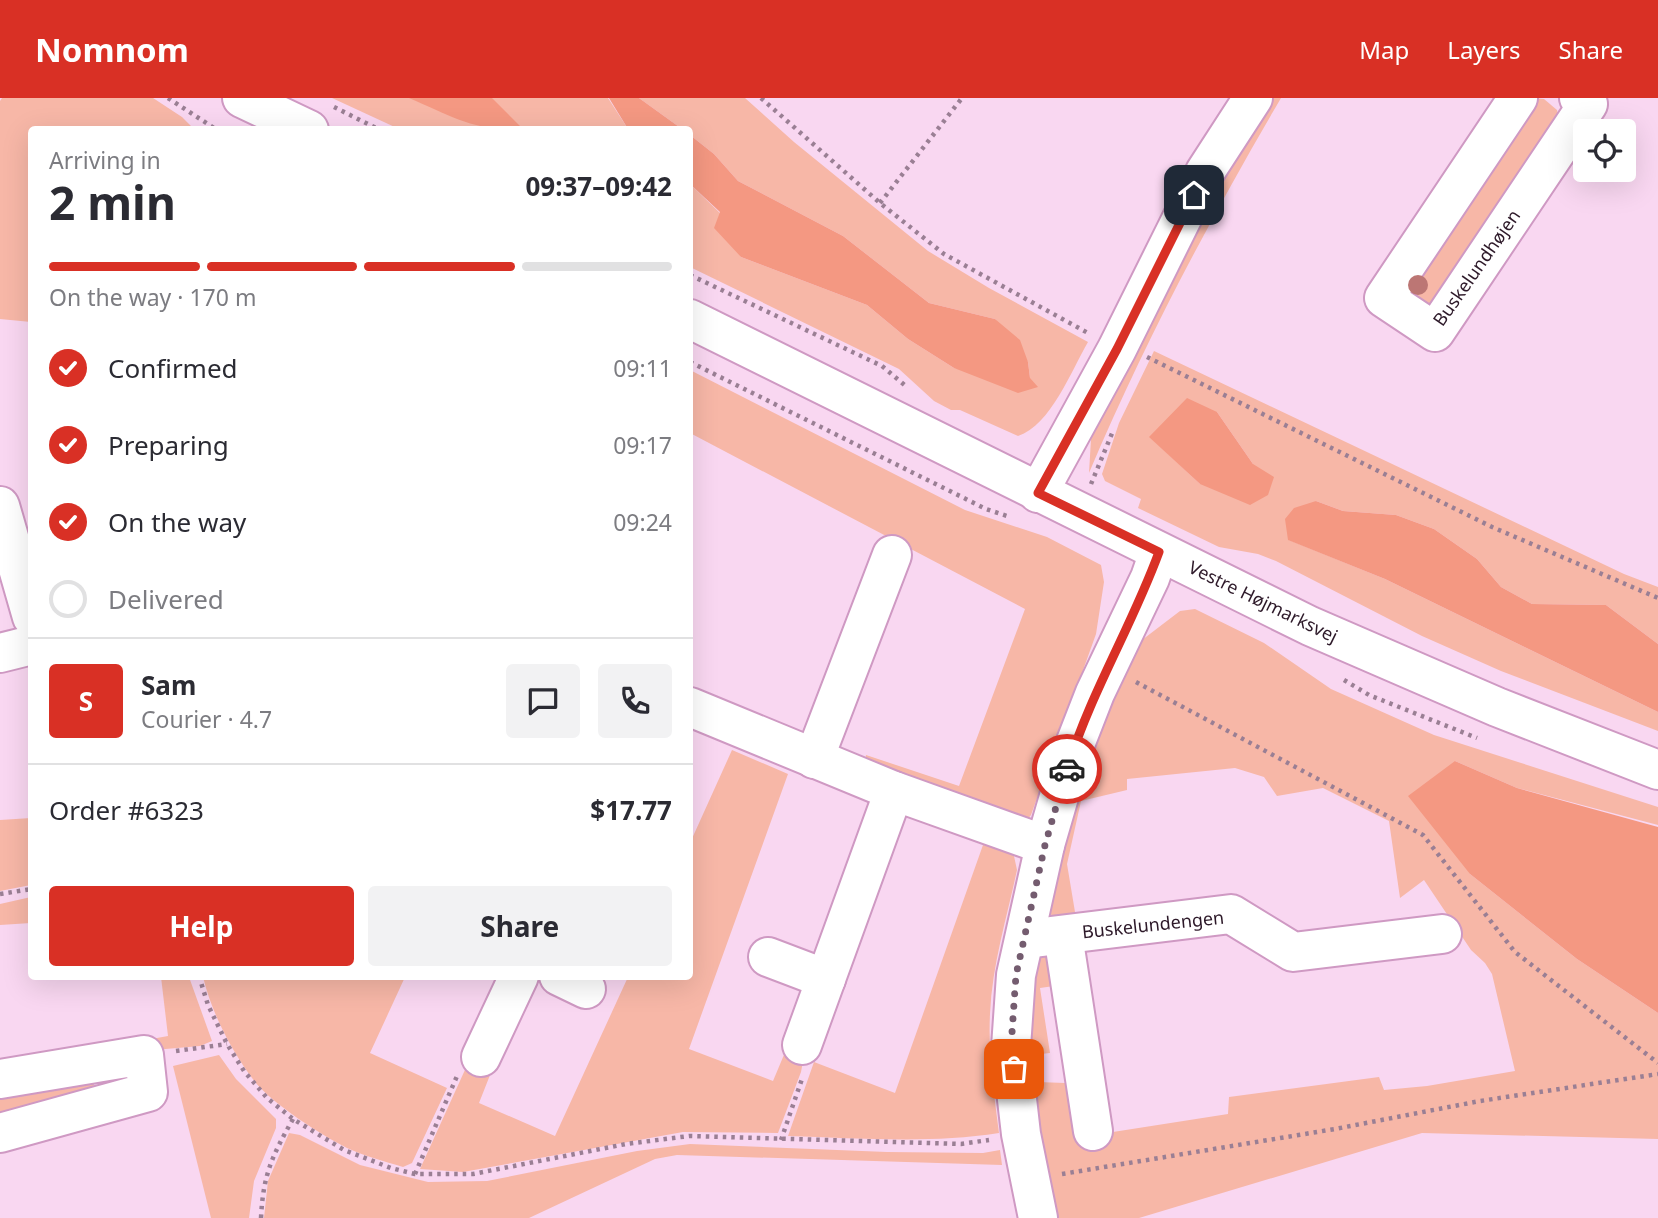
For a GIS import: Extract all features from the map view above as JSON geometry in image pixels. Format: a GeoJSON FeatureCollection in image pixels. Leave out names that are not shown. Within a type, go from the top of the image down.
{"type":"FeatureCollection","features":[{"type":"Feature","properties":{"kind":"street"},"geometry":{"type":"LineString","coordinates":[[242,98],[317,116]]}},
{"type":"Feature","properties":{"kind":"street"},"geometry":{"type":"LineString","coordinates":[[1038,493],[1132,353],[1205,173],[1253,98]]}},
{"type":"Feature","properties":{"kind":"street","name":"Buskelundhøjen"},"geometry":{"type":"LineString","coordinates":[[1518,98],[1384,298],[1434,332],[1588,104],[1579,98]]}},
{"type":"Feature","properties":{"kind":"street","name":"Vestre Højmarksvej"},"geometry":{"type":"LineString","coordinates":[[693,320],[1310,626],[1497,707],[1658,769]]}},
{"type":"Feature","properties":{"kind":"street"},"geometry":{"type":"LineString","coordinates":[[0,506],[28,603]]}},
{"type":"Feature","properties":{"kind":"street"},"geometry":{"type":"LineString","coordinates":[[1038,1218],[1021,1134],[1011,1047],[1016,975],[1045,845],[1073,752],[1095,693],[1150,578],[1159,552]]}},
{"type":"Feature","properties":{"kind":"street"},"geometry":{"type":"LineString","coordinates":[[814,759],[892,555]]}},
{"type":"Feature","properties":{"kind":"street"},"geometry":{"type":"LineString","coordinates":[[0,653],[28,646]]}},
{"type":"Feature","properties":{"kind":"street"},"geometry":{"type":"LineString","coordinates":[[693,708],[894,791],[1045,845]]}},
{"type":"Feature","properties":{"kind":"street"},"geometry":{"type":"LineString","coordinates":[[802,1045],[894,791]]}},
{"type":"Feature","properties":{"kind":"street","name":"Buskelundengen"},"geometry":{"type":"LineString","coordinates":[[1026,939],[1231,914],[1293,952],[1442,934]]}},
{"type":"Feature","properties":{"kind":"street","name":"Buskelundengen"},"geometry":{"type":"LineString","coordinates":[[1063,935],[1093,1131]]}},
{"type":"Feature","properties":{"kind":"street"},"geometry":{"type":"LineString","coordinates":[[768,957],[826,979]]}},
{"type":"Feature","properties":{"kind":"street"},"geometry":{"type":"LineString","coordinates":[[481,1057],[517,980]]}},
{"type":"Feature","properties":{"kind":"street"},"geometry":{"type":"LineString","coordinates":[[0,1079],[144,1055],[148,1092],[0,1133]]}},
{"type":"Feature","properties":{"kind":"path"},"geometry":{"type":"LineString","coordinates":[[168,98],[211,126]]}},
{"type":"Feature","properties":{"kind":"path"},"geometry":{"type":"LineString","coordinates":[[761,98],[880,203],[944,254],[1132,353],[1492,527],[1658,598]]}},
{"type":"Feature","properties":{"kind":"path"},"geometry":{"type":"LineString","coordinates":[[880,203],[962,98]]}},
{"type":"Feature","properties":{"kind":"path"},"geometry":{"type":"LineString","coordinates":[[317,116],[362,126]]}},
{"type":"Feature","properties":{"kind":"path"},"geometry":{"type":"LineString","coordinates":[[1107,666],[1423,835],[1514,951],[1658,1063]]}},
{"type":"Feature","properties":{"kind":"path"},"geometry":{"type":"LineString","coordinates":[[0,894],[28,890]]}},
{"type":"Feature","properties":{"kind":"path"},"geometry":{"type":"LineString","coordinates":[[200,980],[208,1005],[227,1044],[244,1071],[267,1098],[293,1119],[344,1150],[415,1174],[473,1174],[626,1144],[689,1136],[961,1144],[1021,1134]]}},
{"type":"Feature","properties":{"kind":"path"},"geometry":{"type":"LineString","coordinates":[[144,1055],[227,1044]]}},
{"type":"Feature","properties":{"kind":"path"},"geometry":{"type":"LineString","coordinates":[[781,1140],[807,1064],[802,1045]]}},
{"type":"Feature","properties":{"kind":"path"},"geometry":{"type":"LineString","coordinates":[[415,1174],[465,1059],[481,1057]]}},
{"type":"Feature","properties":{"kind":"path"},"geometry":{"type":"LineString","coordinates":[[1030,1178],[1335,1129],[1480,1101],[1658,1074]]}},
{"type":"Feature","properties":{"kind":"path"},"geometry":{"type":"LineString","coordinates":[[261,1218],[263,1189],[272,1157],[293,1119]]}},
{"type":"Feature","properties":{"kind":"shaded area"},"geometry":{"type":"Polygon","coordinates":[[[2,98],[153,98],[191,126],[28,126],[28,322],[0,319],[2,98]]]}},
{"type":"Feature","properties":{"kind":"shaded area"},"geometry":{"type":"Polygon","coordinates":[[[332,98],[608,98],[626,126],[393,126],[332,98]]]}},
{"type":"Feature","properties":{"kind":"shaded area"},"geometry":{"type":"Polygon","coordinates":[[[409,98],[492,98],[520,126],[483,126],[449,116],[409,98]]]}},
{"type":"Feature","properties":{"kind":"shaded area"},"geometry":{"type":"Polygon","coordinates":[[[609,98],[639,98],[678,126],[626,126],[609,98]]]}},
{"type":"Feature","properties":{"kind":"shaded area"},"geometry":{"type":"Polygon","coordinates":[[[639,98],[745,98],[794,142],[928,251],[1088,342],[1050,409],[1030,430],[1018,436],[960,410],[951,410],[934,401],[899,369],[693,268],[693,187],[720,213],[741,257],[867,305],[908,339],[954,368],[1030,378],[1028,362],[995,319],[929,303],[843,236],[738,181],[714,154],[693,137],[693,126],[678,126],[639,98]]]}},
{"type":"Feature","properties":{"kind":"shaded area"},"geometry":{"type":"Polygon","coordinates":[[[1267,98],[1281,98],[1179,282],[1089,473],[1091,439],[1110,391],[1148,315],[1267,98]]]}},
{"type":"Feature","properties":{"kind":"shaded area"},"geometry":{"type":"Polygon","coordinates":[[[1531,98],[1544,99],[1557,110],[1560,125],[1429,307],[1418,302],[1410,290],[1531,98]]]}},
{"type":"Feature","properties":{"kind":"shaded area"},"geometry":{"type":"Polygon","coordinates":[[[693,137],[714,154],[738,181],[843,236],[929,303],[995,319],[1020,340],[1028,362],[1030,378],[1038,387],[1018,393],[954,368],[908,339],[867,305],[741,257],[714,228],[720,212],[693,187],[693,137]]]}},
{"type":"Feature","properties":{"kind":"shaded area"},"geometry":{"type":"Polygon","coordinates":[[[1154,351],[1624,574],[1658,587],[1658,644],[1606,605],[1532,604],[1501,587],[1477,559],[1434,529],[1396,515],[1343,511],[1316,501],[1289,540],[1385,579],[1658,712],[1658,731],[1501,671],[1422,636],[1276,561],[1258,554],[1219,547],[1138,508],[1141,499],[1105,481],[1102,474],[1119,423],[1154,351]],[[1217,412],[1150,437],[1200,484],[1253,464],[1217,412]]]}},
{"type":"Feature","properties":{"kind":"shaded area"},"geometry":{"type":"Polygon","coordinates":[[[693,372],[965,510],[1047,537],[1101,565],[1104,582],[1096,634],[1031,815],[1025,823],[865,765],[866,755],[959,786],[1025,609],[693,435],[693,372]]]}},
{"type":"Feature","properties":{"kind":"shaded area"},"geometry":{"type":"Polygon","coordinates":[[[1187,398],[1217,412],[1253,464],[1274,477],[1268,495],[1250,505],[1200,484],[1149,437],[1187,398]]]}},
{"type":"Feature","properties":{"kind":"shaded area"},"geometry":{"type":"Polygon","coordinates":[[[1316,501],[1343,511],[1396,515],[1434,529],[1477,559],[1501,587],[1532,604],[1606,605],[1658,644],[1658,712],[1385,579],[1288,540],[1285,519],[1294,508],[1316,501]]]}},
{"type":"Feature","properties":{"kind":"shaded area"},"geometry":{"type":"Polygon","coordinates":[[[1195,609],[1264,643],[1331,689],[1434,735],[1658,807],[1658,825],[1517,788],[1455,761],[1470,874],[1577,959],[1658,1013],[1658,1139],[1422,1133],[1139,1218],[1048,1218],[1023,1071],[1037,957],[1054,956],[1061,985],[1040,988],[1050,1053],[1032,1055],[1038,1082],[1065,1083],[1074,1093],[1081,1137],[1228,1114],[1229,1097],[1379,1077],[1384,1090],[1427,1086],[1515,1071],[1492,974],[1485,963],[1471,950],[1424,880],[1400,898],[1389,821],[1323,788],[1277,796],[1264,777],[1235,768],[1127,779],[1127,790],[1081,801],[1067,864],[1077,924],[1061,921],[1050,913],[1044,903],[1107,696],[1142,640],[1180,611],[1195,609]]]}},
{"type":"Feature","properties":{"kind":"shaded area"},"geometry":{"type":"Polygon","coordinates":[[[732,750],[788,774],[689,1049],[773,1081],[786,1050],[803,1061],[778,1133],[683,1132],[463,1172],[420,1169],[469,1061],[492,1070],[479,1103],[555,1136],[627,980],[693,980],[693,836],[732,750]]]}},
{"type":"Feature","properties":{"kind":"shaded area"},"geometry":{"type":"Polygon","coordinates":[[[1455,761],[1517,788],[1658,827],[1658,1013],[1577,959],[1470,874],[1408,796],[1455,761]]]}},
{"type":"Feature","properties":{"kind":"shaded area"},"geometry":{"type":"Polygon","coordinates":[[[28,818],[28,886],[0,891],[0,820],[28,818]]]}},
{"type":"Feature","properties":{"kind":"shaded area"},"geometry":{"type":"Polygon","coordinates":[[[983,845],[1002,849],[1014,856],[1017,870],[991,996],[991,1059],[999,1133],[920,1139],[788,1136],[814,1062],[895,1093],[983,845]]]}},
{"type":"Feature","properties":{"kind":"shaded area"},"geometry":{"type":"Polygon","coordinates":[[[28,898],[28,923],[0,925],[0,904],[28,898]]]}},
{"type":"Feature","properties":{"kind":"shaded area"},"geometry":{"type":"Polygon","coordinates":[[[161,980],[190,980],[212,1041],[200,1046],[154,1050],[146,1040],[168,1036],[161,980]]]}},
{"type":"Feature","properties":{"kind":"shaded area"},"geometry":{"type":"Polygon","coordinates":[[[204,980],[404,980],[370,1053],[447,1088],[412,1163],[403,1167],[347,1148],[273,1100],[255,1082],[238,1058],[212,1005],[204,980]]]}},
{"type":"Feature","properties":{"kind":"shaded area"},"geometry":{"type":"Polygon","coordinates":[[[219,1055],[236,1079],[276,1119],[276,1128],[254,1181],[249,1218],[211,1218],[173,1066],[219,1055]]]}},
{"type":"Feature","properties":{"kind":"shaded area"},"geometry":{"type":"Polygon","coordinates":[[[90,1077],[94,1083],[93,1094],[0,1128],[0,1089],[90,1077]]]}},
{"type":"Feature","properties":{"kind":"shaded area"},"geometry":{"type":"Polygon","coordinates":[[[289,1133],[300,1135],[360,1165],[428,1182],[487,1181],[637,1151],[690,1144],[887,1152],[983,1153],[1000,1150],[1002,1165],[677,1155],[655,1159],[529,1218],[264,1218],[268,1181],[289,1133]]]}},
{"type":"Feature","properties":{"kind":"way so far"},"geometry":{"type":"LineString","coordinates":[[1014,1069],[1011,1047],[1016,975],[1045,845],[1067,769]]}},
{"type":"Feature","properties":{"kind":"route"},"geometry":{"type":"LineString","coordinates":[[1067,769],[1095,693],[1150,578],[1159,552],[1038,493],[1117,349],[1194,195]]}}]}
